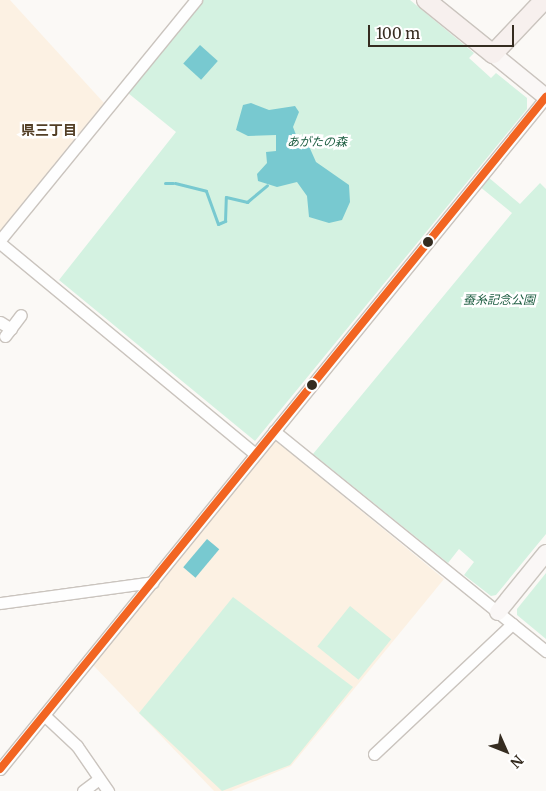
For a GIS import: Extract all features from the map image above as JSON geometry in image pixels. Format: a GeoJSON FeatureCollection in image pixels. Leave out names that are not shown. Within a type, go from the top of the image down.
{"type":"FeatureCollection","features":[{"type":"Feature","properties":{"kind":"main road"},"geometry":{"type":"LineString","coordinates":[[426,0],[493,54],[544,0]]}},
{"type":"Feature","properties":{"kind":"street"},"geometry":{"type":"LineString","coordinates":[[196,0],[0,241],[254,453]]}},
{"type":"Feature","properties":{"kind":"street"},"geometry":{"type":"LineString","coordinates":[[0,770],[153,582],[254,453],[274,431],[546,97],[493,54]]}},
{"type":"Feature","properties":{"kind":"street"},"geometry":{"type":"LineString","coordinates":[[0,322],[8,332],[21,315]]}},
{"type":"Feature","properties":{"kind":"street"},"geometry":{"type":"LineString","coordinates":[[274,431],[546,651]]}},
{"type":"Feature","properties":{"kind":"street"},"geometry":{"type":"LineString","coordinates":[[498,612],[546,554]]}},
{"type":"Feature","properties":{"kind":"street"},"geometry":{"type":"LineString","coordinates":[[0,603],[153,582]]}},
{"type":"Feature","properties":{"kind":"street"},"geometry":{"type":"LineString","coordinates":[[374,754],[512,624]]}},
{"type":"Feature","properties":{"kind":"street"},"geometry":{"type":"LineString","coordinates":[[44,715],[77,746],[108,791]]}},
{"type":"Feature","properties":{"kind":"street"},"geometry":{"type":"LineString","coordinates":[[83,791],[99,779]]}},
{"type":"Feature","properties":{"kind":"shaded area"},"geometry":{"type":"Polygon","coordinates":[[[0,0],[10,0],[104,103],[0,231],[0,0]]]}},
{"type":"Feature","properties":{"kind":"shaded area"},"geometry":{"type":"Polygon","coordinates":[[[275,440],[444,579],[291,766],[231,791],[214,791],[92,664],[275,440]]]}},
{"type":"Feature","properties":{"kind":"green space","name":"あがたの森"},"geometry":{"type":"Polygon","coordinates":[[[201,0],[410,0],[474,53],[469,58],[491,78],[496,73],[527,98],[527,109],[255,441],[59,280],[176,132],[128,93],[201,0]]]}},
{"type":"Feature","properties":{"kind":"green space","name":"蚕糸記念公園"},"geometry":{"type":"Polygon","coordinates":[[[488,177],[520,204],[540,183],[546,189],[546,534],[496,595],[491,596],[464,575],[474,562],[459,549],[448,563],[313,454],[512,213],[479,186],[488,177]]]}},
{"type":"Feature","properties":{"kind":"green space"},"geometry":{"type":"Polygon","coordinates":[[[546,573],[546,639],[517,615],[517,609],[546,573]]]}},
{"type":"Feature","properties":{"kind":"green space"},"geometry":{"type":"Polygon","coordinates":[[[233,597],[353,687],[290,765],[222,791],[139,713],[233,597]]]}},
{"type":"Feature","properties":{"kind":"green space"},"geometry":{"type":"Polygon","coordinates":[[[350,606],[391,639],[358,680],[317,646],[350,606]]]}},
{"type":"Feature","properties":{"kind":"water"},"geometry":{"type":"Polygon","coordinates":[[[200,45],[218,61],[201,80],[183,64],[200,45]]]}},
{"type":"Feature","properties":{"kind":"water"},"geometry":{"type":"Polygon","coordinates":[[[251,103],[269,110],[295,106],[299,112],[293,127],[298,140],[308,144],[316,162],[349,185],[350,202],[342,220],[329,223],[309,217],[307,196],[297,182],[277,187],[258,181],[257,174],[267,163],[266,152],[276,151],[276,135],[248,136],[236,130],[243,105],[251,103]]]}},
{"type":"Feature","properties":{"kind":"water"},"geometry":{"type":"Polygon","coordinates":[[[207,539],[219,549],[195,578],[183,567],[207,539]]]}},
{"type":"Feature","properties":{"kind":"waterway"},"geometry":{"type":"LineString","coordinates":[[165,183],[173,183]]}},
{"type":"Feature","properties":{"kind":"waterway"},"geometry":{"type":"LineString","coordinates":[[175,183],[206,191],[218,224],[225,221],[226,197],[247,202],[267,185]]}},
{"type":"Feature","properties":{"kind":"transit line"},"geometry":{"type":"LineString","coordinates":[[0,769],[546,97]]}},
{"type":"Feature","properties":{"kind":"district","name":"県三丁目"},"geometry":{"type":"Point","coordinates":[49,130]}}]}
